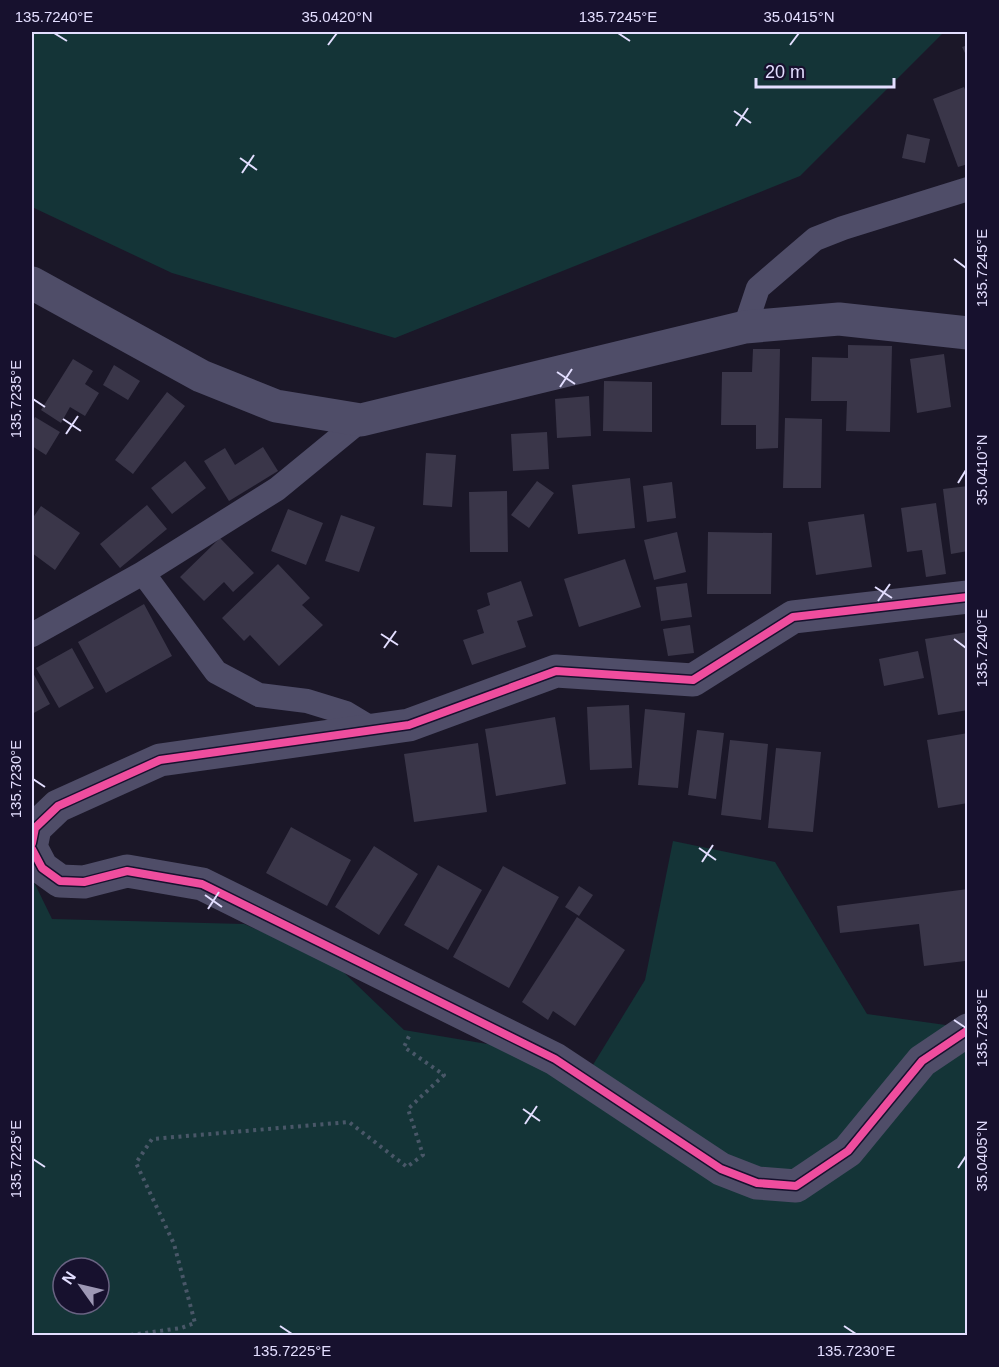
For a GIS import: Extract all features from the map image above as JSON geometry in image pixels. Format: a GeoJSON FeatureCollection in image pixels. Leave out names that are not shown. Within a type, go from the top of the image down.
{"type":"FeatureCollection","features":[{"type":"Feature","properties":{"kind":"street"},"geometry":{"type":"LineString","coordinates":[[32,283],[201,376],[276,406],[361,420],[745,327],[839,319],[968,333]]}},
{"type":"Feature","properties":{"kind":"street"},"geometry":{"type":"LineString","coordinates":[[32,843],[35,828],[58,806],[160,760],[409,725],[555,671],[693,680],[793,617],[968,597]]}},
{"type":"Feature","properties":{"kind":"street"},"geometry":{"type":"LineString","coordinates":[[32,849],[42,868],[60,881],[84,882],[128,871],[202,884],[555,1059],[721,1169],[757,1183],[796,1186],[848,1151],[922,1061],[968,1030]]}},
{"type":"Feature","properties":{"kind":"lane"},"geometry":{"type":"LineString","coordinates":[[745,327],[758,288],[815,239],[968,189]]}},
{"type":"Feature","properties":{"kind":"lane"},"geometry":{"type":"LineString","coordinates":[[32,635],[143,573],[277,489],[361,420]]}},
{"type":"Feature","properties":{"kind":"lane"},"geometry":{"type":"LineString","coordinates":[[143,573],[216,672],[259,695],[307,701],[346,713],[376,731]]}},
{"type":"Feature","properties":{"kind":"path"},"geometry":{"type":"LineString","coordinates":[[123,1335],[181,1328],[195,1323],[174,1244],[136,1163],[152,1139],[349,1122],[406,1167],[423,1155],[408,1109],[444,1075],[404,1047],[413,1028]]}},
{"type":"Feature","properties":{"kind":"green space"},"geometry":{"type":"Polygon","coordinates":[[[32,32],[944,32],[800,176],[395,338],[172,273],[32,207],[32,32]]]}},
{"type":"Feature","properties":{"kind":"green space"},"geometry":{"type":"Polygon","coordinates":[[[673,841],[775,862],[867,1014],[967,1028],[967,1335],[32,1335],[32,878],[52,919],[244,924],[334,963],[404,1030],[505,1047],[580,1086],[645,980],[673,841]]]}},
{"type":"Feature","properties":{"kind":"building"},"geometry":{"type":"Polygon","coordinates":[[[968,45],[968,59],[962,47],[968,45]]]}},
{"type":"Feature","properties":{"kind":"building"},"geometry":{"type":"Polygon","coordinates":[[[964,87],[968,97],[968,164],[958,167],[933,99],[964,87]]]}},
{"type":"Feature","properties":{"kind":"building"},"geometry":{"type":"Polygon","coordinates":[[[907,134],[930,139],[925,163],[902,158],[907,134]]]}},
{"type":"Feature","properties":{"kind":"building"},"geometry":{"type":"Polygon","coordinates":[[[848,345],[892,346],[890,432],[846,431],[847,401],[811,401],[812,357],[848,358],[848,345]]]}},
{"type":"Feature","properties":{"kind":"building"},"geometry":{"type":"Polygon","coordinates":[[[753,349],[780,349],[778,448],[756,449],[756,425],[721,425],[722,372],[752,372],[753,349]]]}},
{"type":"Feature","properties":{"kind":"building"},"geometry":{"type":"Polygon","coordinates":[[[944,354],[951,407],[917,413],[910,359],[944,354]]]}},
{"type":"Feature","properties":{"kind":"building"},"geometry":{"type":"Polygon","coordinates":[[[73,359],[93,371],[85,384],[99,393],[85,416],[70,407],[61,423],[41,410],[73,359]]]}},
{"type":"Feature","properties":{"kind":"building"},"geometry":{"type":"Polygon","coordinates":[[[114,365],[140,381],[128,400],[103,385],[114,365]]]}},
{"type":"Feature","properties":{"kind":"building"},"geometry":{"type":"Polygon","coordinates":[[[604,381],[652,382],[652,432],[603,431],[604,381]]]}},
{"type":"Feature","properties":{"kind":"building"},"geometry":{"type":"Polygon","coordinates":[[[167,392],[185,406],[133,474],[115,460],[167,392]]]}},
{"type":"Feature","properties":{"kind":"building"},"geometry":{"type":"Polygon","coordinates":[[[589,396],[591,436],[557,438],[555,399],[589,396]]]}},
{"type":"Feature","properties":{"kind":"building"},"geometry":{"type":"Polygon","coordinates":[[[35,417],[60,432],[46,455],[32,446],[32,423],[35,417]]]}},
{"type":"Feature","properties":{"kind":"building"},"geometry":{"type":"Polygon","coordinates":[[[785,418],[822,419],[821,488],[783,488],[785,418]]]}},
{"type":"Feature","properties":{"kind":"building"},"geometry":{"type":"Polygon","coordinates":[[[547,432],[549,469],[513,471],[511,434],[547,432]]]}},
{"type":"Feature","properties":{"kind":"building"},"geometry":{"type":"Polygon","coordinates":[[[263,447],[278,471],[229,501],[204,461],[225,448],[235,465],[263,447]]]}},
{"type":"Feature","properties":{"kind":"building"},"geometry":{"type":"Polygon","coordinates":[[[426,453],[456,455],[452,507],[423,505],[426,453]]]}},
{"type":"Feature","properties":{"kind":"building"},"geometry":{"type":"Polygon","coordinates":[[[185,461],[206,488],[172,514],[151,488],[185,461]]]}},
{"type":"Feature","properties":{"kind":"building"},"geometry":{"type":"Polygon","coordinates":[[[630,478],[635,528],[578,534],[572,485],[630,478]]]}},
{"type":"Feature","properties":{"kind":"building"},"geometry":{"type":"Polygon","coordinates":[[[537,481],[554,493],[529,528],[511,515],[537,481]]]}},
{"type":"Feature","properties":{"kind":"building"},"geometry":{"type":"Polygon","coordinates":[[[672,482],[676,518],[647,522],[643,486],[672,482]]]}},
{"type":"Feature","properties":{"kind":"building"},"geometry":{"type":"Polygon","coordinates":[[[968,486],[968,551],[951,554],[943,489],[968,486]]]}},
{"type":"Feature","properties":{"kind":"building"},"geometry":{"type":"Polygon","coordinates":[[[507,491],[508,552],[470,552],[469,492],[507,491]]]}},
{"type":"Feature","properties":{"kind":"building"},"geometry":{"type":"Polygon","coordinates":[[[936,503],[946,574],[926,577],[922,550],[907,552],[901,508],[936,503]]]}},
{"type":"Feature","properties":{"kind":"building"},"geometry":{"type":"Polygon","coordinates":[[[147,505],[167,529],[120,568],[100,544],[147,505]]]}},
{"type":"Feature","properties":{"kind":"building"},"geometry":{"type":"Polygon","coordinates":[[[41,506],[80,533],[55,570],[32,553],[32,519],[41,506]]]}},
{"type":"Feature","properties":{"kind":"building"},"geometry":{"type":"Polygon","coordinates":[[[288,509],[323,523],[306,565],[271,551],[288,509]]]}},
{"type":"Feature","properties":{"kind":"building"},"geometry":{"type":"Polygon","coordinates":[[[864,514],[872,567],[816,575],[808,522],[864,514]]]}},
{"type":"Feature","properties":{"kind":"building"},"geometry":{"type":"Polygon","coordinates":[[[341,515],[375,527],[359,572],[325,561],[341,515]]]}},
{"type":"Feature","properties":{"kind":"building"},"geometry":{"type":"Polygon","coordinates":[[[677,532],[686,572],[654,580],[644,540],[677,532]]]}},
{"type":"Feature","properties":{"kind":"building"},"geometry":{"type":"Polygon","coordinates":[[[708,532],[772,533],[771,594],[707,594],[708,532]]]}},
{"type":"Feature","properties":{"kind":"building"},"geometry":{"type":"Polygon","coordinates":[[[220,538],[254,573],[233,592],[224,582],[204,601],[180,577],[220,538]]]}},
{"type":"Feature","properties":{"kind":"building"},"geometry":{"type":"Polygon","coordinates":[[[625,559],[641,607],[579,627],[564,579],[625,559]]]}},
{"type":"Feature","properties":{"kind":"building"},"geometry":{"type":"Polygon","coordinates":[[[278,564],[310,598],[302,605],[323,625],[279,666],[250,635],[244,641],[222,618],[278,564]]]}},
{"type":"Feature","properties":{"kind":"building"},"geometry":{"type":"Polygon","coordinates":[[[521,581],[533,616],[517,621],[526,647],[472,665],[463,640],[484,633],[477,610],[490,605],[487,593],[521,581]]]}},
{"type":"Feature","properties":{"kind":"building"},"geometry":{"type":"Polygon","coordinates":[[[687,583],[692,617],[661,621],[656,587],[687,583]]]}},
{"type":"Feature","properties":{"kind":"building"},"geometry":{"type":"Polygon","coordinates":[[[144,604],[172,656],[106,693],[78,642],[144,604]]]}},
{"type":"Feature","properties":{"kind":"building"},"geometry":{"type":"Polygon","coordinates":[[[690,625],[694,653],[668,656],[663,629],[690,625]]]}},
{"type":"Feature","properties":{"kind":"building"},"geometry":{"type":"Polygon","coordinates":[[[968,632],[968,710],[938,715],[925,639],[968,632]]]}},
{"type":"Feature","properties":{"kind":"building"},"geometry":{"type":"Polygon","coordinates":[[[72,648],[94,688],[59,708],[36,668],[72,648]]]}},
{"type":"Feature","properties":{"kind":"building"},"geometry":{"type":"Polygon","coordinates":[[[918,651],[924,678],[884,686],[879,659],[918,651]]]}},
{"type":"Feature","properties":{"kind":"building"},"geometry":{"type":"Polygon","coordinates":[[[32,671],[50,704],[32,714],[32,671]]]}},
{"type":"Feature","properties":{"kind":"building"},"geometry":{"type":"Polygon","coordinates":[[[629,705],[632,768],[590,770],[587,707],[629,705]]]}},
{"type":"Feature","properties":{"kind":"building"},"geometry":{"type":"Polygon","coordinates":[[[645,709],[685,713],[678,788],[638,785],[645,709]]]}},
{"type":"Feature","properties":{"kind":"building"},"geometry":{"type":"Polygon","coordinates":[[[555,717],[566,784],[496,796],[485,729],[555,717]]]}},
{"type":"Feature","properties":{"kind":"building"},"geometry":{"type":"Polygon","coordinates":[[[697,730],[724,733],[716,799],[688,795],[697,730]]]}},
{"type":"Feature","properties":{"kind":"building"},"geometry":{"type":"Polygon","coordinates":[[[968,733],[968,803],[938,808],[927,740],[968,733]]]}},
{"type":"Feature","properties":{"kind":"building"},"geometry":{"type":"Polygon","coordinates":[[[730,740],[768,744],[761,820],[721,815],[730,740]]]}},
{"type":"Feature","properties":{"kind":"building"},"geometry":{"type":"Polygon","coordinates":[[[478,743],[487,812],[414,822],[404,754],[478,743]]]}},
{"type":"Feature","properties":{"kind":"building"},"geometry":{"type":"Polygon","coordinates":[[[776,748],[821,752],[813,832],[768,828],[776,748]]]}},
{"type":"Feature","properties":{"kind":"building"},"geometry":{"type":"Polygon","coordinates":[[[291,827],[351,860],[327,906],[266,873],[291,827]]]}},
{"type":"Feature","properties":{"kind":"building"},"geometry":{"type":"Polygon","coordinates":[[[374,846],[418,874],[379,935],[335,907],[374,846]]]}},
{"type":"Feature","properties":{"kind":"building"},"geometry":{"type":"Polygon","coordinates":[[[438,865],[482,890],[448,950],[404,925],[438,865]]]}},
{"type":"Feature","properties":{"kind":"building"},"geometry":{"type":"Polygon","coordinates":[[[503,866],[559,897],[509,988],[453,957],[503,866]]]}},
{"type":"Feature","properties":{"kind":"building"},"geometry":{"type":"Polygon","coordinates":[[[579,886],[593,895],[579,916],[565,907],[579,886]]]}},
{"type":"Feature","properties":{"kind":"building"},"geometry":{"type":"Polygon","coordinates":[[[968,889],[965,961],[924,966],[919,924],[840,933],[837,906],[968,889]]]}},
{"type":"Feature","properties":{"kind":"building"},"geometry":{"type":"Polygon","coordinates":[[[577,917],[625,950],[575,1026],[553,1011],[548,1020],[522,1002],[577,917]]]}},
{"type":"Feature","properties":{"kind":"cycle path"},"geometry":{"type":"LineString","coordinates":[[32,843],[35,828],[58,806],[160,760],[409,725],[556,671],[693,680],[793,617],[968,597]]}},
{"type":"Feature","properties":{"kind":"cycle path"},"geometry":{"type":"LineString","coordinates":[[32,849],[42,868],[60,881],[84,882],[127,871],[202,884],[555,1059],[721,1169],[757,1183],[796,1186],[848,1151],[922,1061],[968,1030]]}}]}
